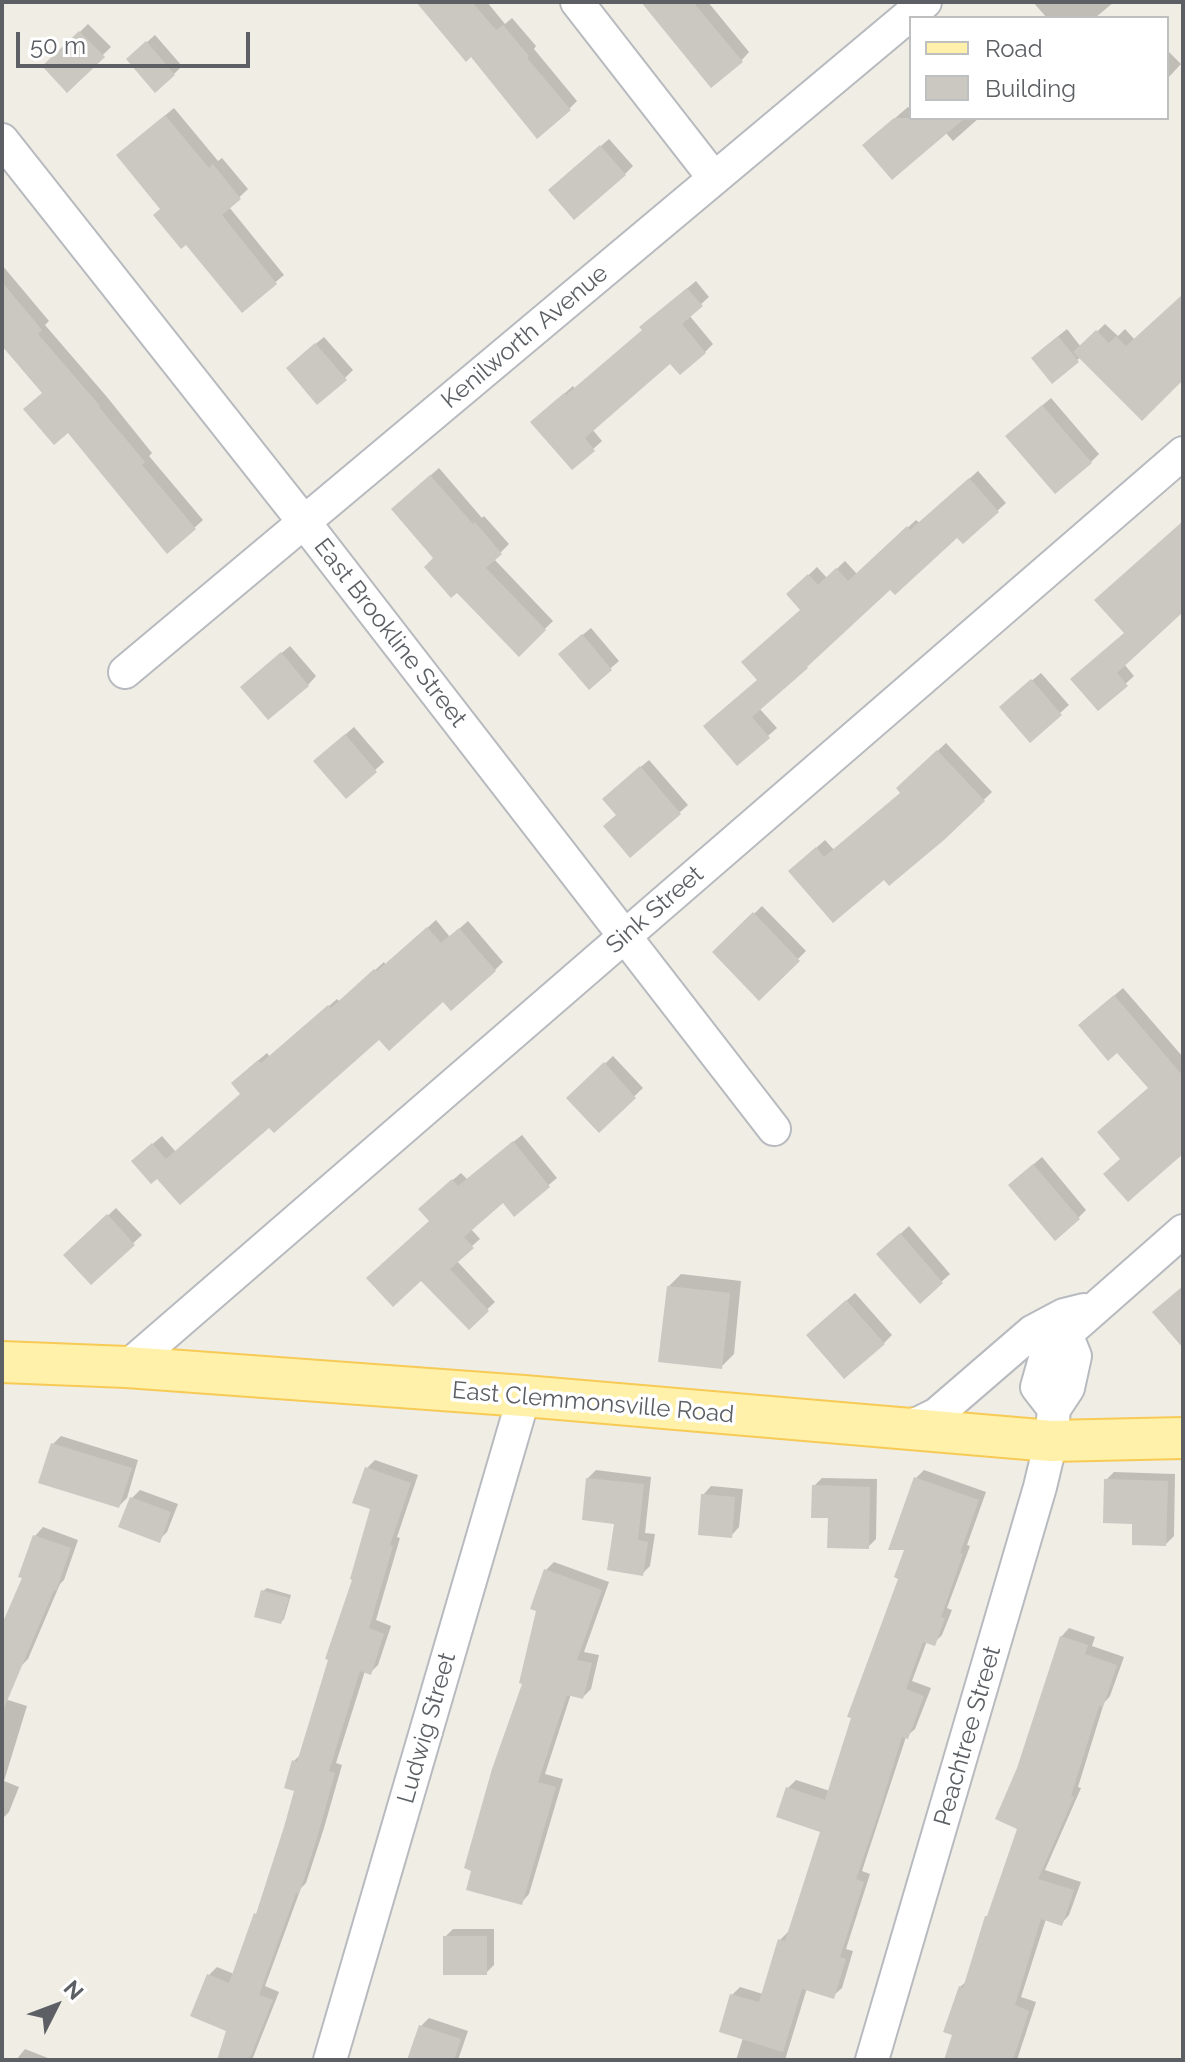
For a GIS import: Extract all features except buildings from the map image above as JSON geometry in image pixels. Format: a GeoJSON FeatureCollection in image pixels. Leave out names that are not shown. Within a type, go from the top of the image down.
{"type":"FeatureCollection","features":[{"type":"Feature","properties":{"kind":"main road","name":"East Clemmonsville Road"},"geometry":{"type":"LineString","coordinates":[[4,1368],[127,1367],[899,1428],[1053,1425],[1183,1438]]}},
{"type":"Feature","properties":{"kind":"street"},"geometry":{"type":"LineString","coordinates":[[577,2],[714,178]]}},
{"type":"Feature","properties":{"kind":"street","name":"Kenilworth Avenue"},"geometry":{"type":"LineString","coordinates":[[125,672],[925,2]]}},
{"type":"Feature","properties":{"kind":"street","name":"East Brookline Street"},"geometry":{"type":"LineString","coordinates":[[2,140],[304,522],[774,1129]]}},
{"type":"Feature","properties":{"kind":"street","name":"Sink Street"},"geometry":{"type":"LineString","coordinates":[[127,1367],[1183,453]]}},
{"type":"Feature","properties":{"kind":"street"},"geometry":{"type":"LineString","coordinates":[[1053,1425],[1037,1387],[1046,1355],[1183,1231]]}},
{"type":"Feature","properties":{"kind":"street"},"geometry":{"type":"LineString","coordinates":[[899,1428],[937,1414],[1032,1332],[1064,1315],[1098,1306]]}},
{"type":"Feature","properties":{"kind":"street","name":"Ludwig Street"},"geometry":{"type":"LineString","coordinates":[[330,2060],[524,1396]]}},
{"type":"Feature","properties":{"kind":"street","name":"Peachtree Street"},"geometry":{"type":"LineString","coordinates":[[872,2060],[989,1666],[1040,1487],[1053,1425]]}}]}
